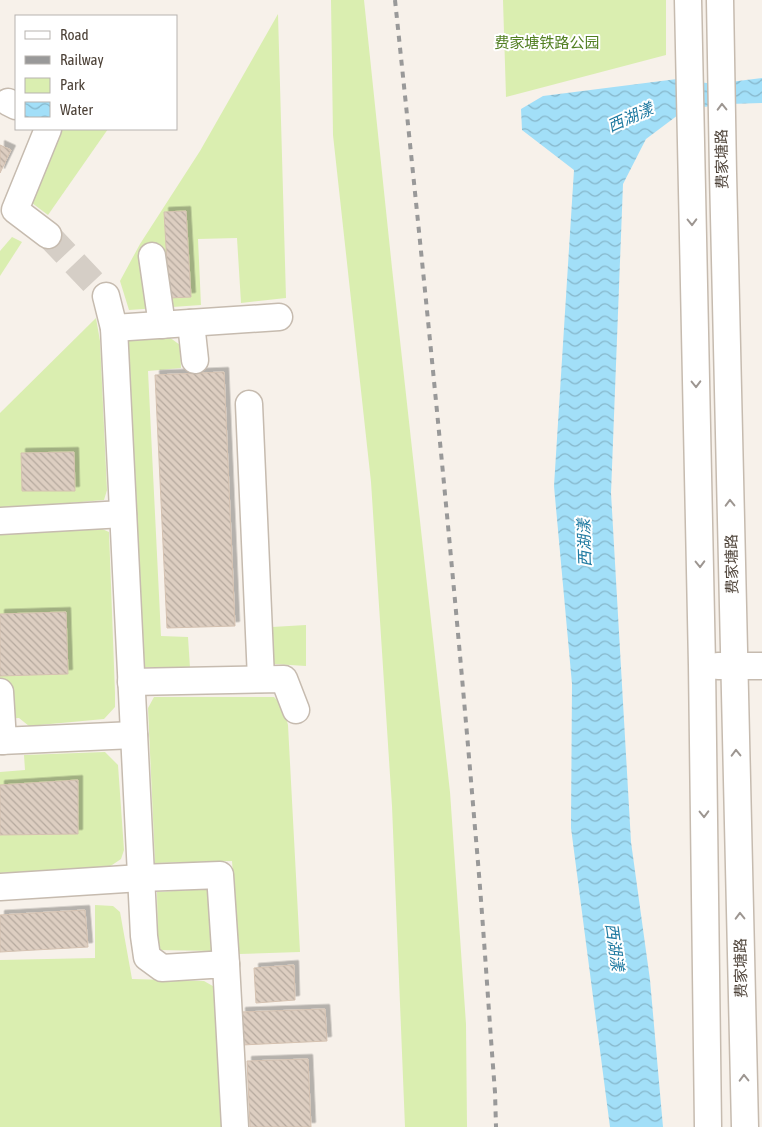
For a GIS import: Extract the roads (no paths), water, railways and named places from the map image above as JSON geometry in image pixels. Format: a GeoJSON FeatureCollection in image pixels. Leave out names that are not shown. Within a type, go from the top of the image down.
{"type":"FeatureCollection","features":[{"type":"Feature","properties":{"kind":"street","name":"费家塘路"},"geometry":{"type":"LineString","coordinates":[[688,10],[702,665],[708,1127]]}},
{"type":"Feature","properties":{"kind":"street","name":"费家塘路"},"geometry":{"type":"LineString","coordinates":[[720,10],[722,173],[745,1127]]}},
{"type":"Feature","properties":{"kind":"street"},"geometry":{"type":"LineString","coordinates":[[48,130],[15,210],[48,235]]}},
{"type":"Feature","properties":{"kind":"street"},"geometry":{"type":"LineString","coordinates":[[152,256],[162,325]]}},
{"type":"Feature","properties":{"kind":"street"},"geometry":{"type":"LineString","coordinates":[[106,296],[114,328],[144,936],[147,957],[162,968],[226,964]]}},
{"type":"Feature","properties":{"kind":"street"},"geometry":{"type":"LineString","coordinates":[[114,328],[279,317]]}},
{"type":"Feature","properties":{"kind":"street"},"geometry":{"type":"LineString","coordinates":[[191,323],[195,360]]}},
{"type":"Feature","properties":{"kind":"street"},"geometry":{"type":"LineString","coordinates":[[249,404],[261,680]]}},
{"type":"Feature","properties":{"kind":"street"},"geometry":{"type":"LineString","coordinates":[[0,521],[123,514]]}},
{"type":"Feature","properties":{"kind":"street"},"geometry":{"type":"LineString","coordinates":[[702,665],[762,666]]}},
{"type":"Feature","properties":{"kind":"street"},"geometry":{"type":"LineString","coordinates":[[131,682],[284,679],[296,710]]}},
{"type":"Feature","properties":{"kind":"street"},"geometry":{"type":"LineString","coordinates":[[0,692],[1,741],[134,735]]}},
{"type":"Feature","properties":{"kind":"street"},"geometry":{"type":"LineString","coordinates":[[0,887],[220,875],[235,1127]]}},
{"type":"Feature","properties":{"kind":"water","name":"西湖漾"},"geometry":{"type":"Polygon","coordinates":[[[762,78],[762,103],[729,104],[686,109],[646,139],[623,184],[611,493],[631,842],[650,980],[663,1127],[610,1127],[571,828],[572,684],[554,486],[574,170],[522,130],[521,109],[543,96],[677,79],[714,84],[762,78]]]}},
{"type":"Feature","properties":{"kind":"tunnel"},"geometry":{"type":"LineString","coordinates":[[48,235],[106,296]]}},
{"type":"Feature","properties":{"kind":"railway"},"geometry":{"type":"LineString","coordinates":[[395,0],[457,621],[481,894],[496,1127]]}},
{"type":"Feature","properties":{"kind":"park label","name":"费家塘铁路公园"},"geometry":{"type":"Point","coordinates":[547,43]}}]}
